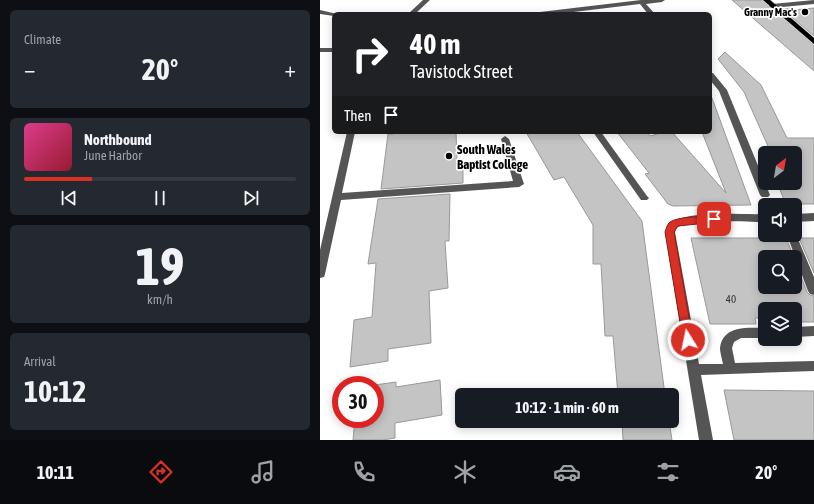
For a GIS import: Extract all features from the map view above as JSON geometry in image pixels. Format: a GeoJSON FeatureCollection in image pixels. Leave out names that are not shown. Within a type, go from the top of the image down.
{"type":"FeatureCollection","features":[{"type":"Feature","properties":{"kind":"main road"},"geometry":{"type":"LineString","coordinates":[[766,0],[814,42]]}},
{"type":"Feature","properties":{"kind":"street"},"geometry":{"type":"LineString","coordinates":[[413,12],[427,0]]}},
{"type":"Feature","properties":{"kind":"street"},"geometry":{"type":"LineString","coordinates":[[557,12],[662,0]]}},
{"type":"Feature","properties":{"kind":"street"},"geometry":{"type":"LineString","coordinates":[[641,2],[650,12]]}},
{"type":"Feature","properties":{"kind":"street"},"geometry":{"type":"LineString","coordinates":[[772,6],[814,2]]}},
{"type":"Feature","properties":{"kind":"street"},"geometry":{"type":"LineString","coordinates":[[320,12],[332,14]]}},
{"type":"Feature","properties":{"kind":"street"},"geometry":{"type":"LineString","coordinates":[[320,50],[332,50]]}},
{"type":"Feature","properties":{"kind":"street"},"geometry":{"type":"LineString","coordinates":[[712,77],[720,84],[723,90],[765,195]]}},
{"type":"Feature","properties":{"kind":"street"},"geometry":{"type":"LineString","coordinates":[[320,274],[351,134]]}},
{"type":"Feature","properties":{"kind":"street"},"geometry":{"type":"LineString","coordinates":[[598,134],[644,198]]}},
{"type":"Feature","properties":{"kind":"street"},"geometry":{"type":"LineString","coordinates":[[337,197],[519,184],[505,139]]}},
{"type":"Feature","properties":{"kind":"street"},"geometry":{"type":"LineString","coordinates":[[802,218],[814,217]]}},
{"type":"Feature","properties":{"kind":"street"},"geometry":{"type":"LineString","coordinates":[[706,440],[670,232],[676,224],[691,220],[758,218]]}},
{"type":"Feature","properties":{"kind":"street"},"geometry":{"type":"LineString","coordinates":[[795,242],[814,291]]}},
{"type":"Feature","properties":{"kind":"street"},"geometry":{"type":"LineString","coordinates":[[802,332],[814,331]]}},
{"type":"Feature","properties":{"kind":"street"},"geometry":{"type":"LineString","coordinates":[[730,369],[726,348],[729,339],[740,333],[758,333]]}},
{"type":"Feature","properties":{"kind":"street"},"geometry":{"type":"LineString","coordinates":[[693,370],[814,366]]}},
{"type":"Feature","properties":{"kind":"building"},"geometry":{"type":"Polygon","coordinates":[[[732,0],[762,0],[814,45],[814,71],[732,0]]]}},
{"type":"Feature","properties":{"kind":"building"},"geometry":{"type":"Polygon","coordinates":[[[793,8],[793,10],[814,8],[814,36],[782,9],[793,8]]]}},
{"type":"Feature","properties":{"kind":"building"},"geometry":{"type":"Polygon","coordinates":[[[725,52],[761,85],[787,138],[814,138],[814,204],[802,204],[802,198],[783,198],[780,190],[802,190],[802,146],[768,146],[744,92],[718,59],[725,52]]]}},
{"type":"Feature","properties":{"kind":"building"},"geometry":{"type":"Polygon","coordinates":[[[712,98],[751,205],[673,206],[668,204],[645,174],[649,173],[619,134],[648,134],[650,136],[657,134],[674,134],[726,193],[703,134],[712,134],[712,98]]]}},
{"type":"Feature","properties":{"kind":"building"},"geometry":{"type":"Polygon","coordinates":[[[388,134],[456,134],[457,161],[463,164],[463,183],[381,189],[388,134]]]}},
{"type":"Feature","properties":{"kind":"building"},"geometry":{"type":"Polygon","coordinates":[[[527,134],[578,134],[642,221],[664,388],[617,388],[613,336],[605,336],[601,264],[593,264],[593,225],[564,177],[554,180],[527,134]]]}},
{"type":"Feature","properties":{"kind":"building"},"geometry":{"type":"Polygon","coordinates":[[[450,194],[449,241],[445,241],[448,288],[429,291],[431,343],[388,349],[388,361],[350,367],[354,320],[372,317],[376,263],[368,264],[378,199],[450,194]]]}},
{"type":"Feature","properties":{"kind":"building"},"geometry":{"type":"Polygon","coordinates":[[[691,238],[758,238],[758,242],[788,242],[791,250],[758,250],[758,294],[802,294],[802,279],[807,292],[814,296],[814,322],[802,322],[802,302],[758,302],[758,318],[755,318],[756,324],[710,324],[691,238]]]}},
{"type":"Feature","properties":{"kind":"building"},"geometry":{"type":"Polygon","coordinates":[[[802,238],[814,238],[814,273],[801,242],[802,242],[802,238]]]}},
{"type":"Feature","properties":{"kind":"building"},"geometry":{"type":"Polygon","coordinates":[[[440,380],[442,415],[395,423],[395,438],[383,440],[353,440],[354,428],[384,428],[384,384],[396,382],[396,387],[440,380]]]}},
{"type":"Feature","properties":{"kind":"building"},"geometry":{"type":"Polygon","coordinates":[[[724,390],[814,391],[814,440],[734,440],[724,390]]]}},
{"type":"Feature","properties":{"kind":"building"},"geometry":{"type":"Polygon","coordinates":[[[622,428],[670,428],[672,440],[623,440],[622,428]]]}},
{"type":"Feature","properties":{"kind":"place","name":"Granny Mac's"},"geometry":{"type":"Point","coordinates":[805,12]}},
{"type":"Feature","properties":{"kind":"place","name":"South Wales Baptist College"},"geometry":{"type":"Point","coordinates":[449,156]}},
{"type":"Feature","properties":{"kind":"route"},"geometry":{"type":"LineString","coordinates":[[688,340],[670,232],[671,228],[676,224],[691,220],[714,219]]}}]}
